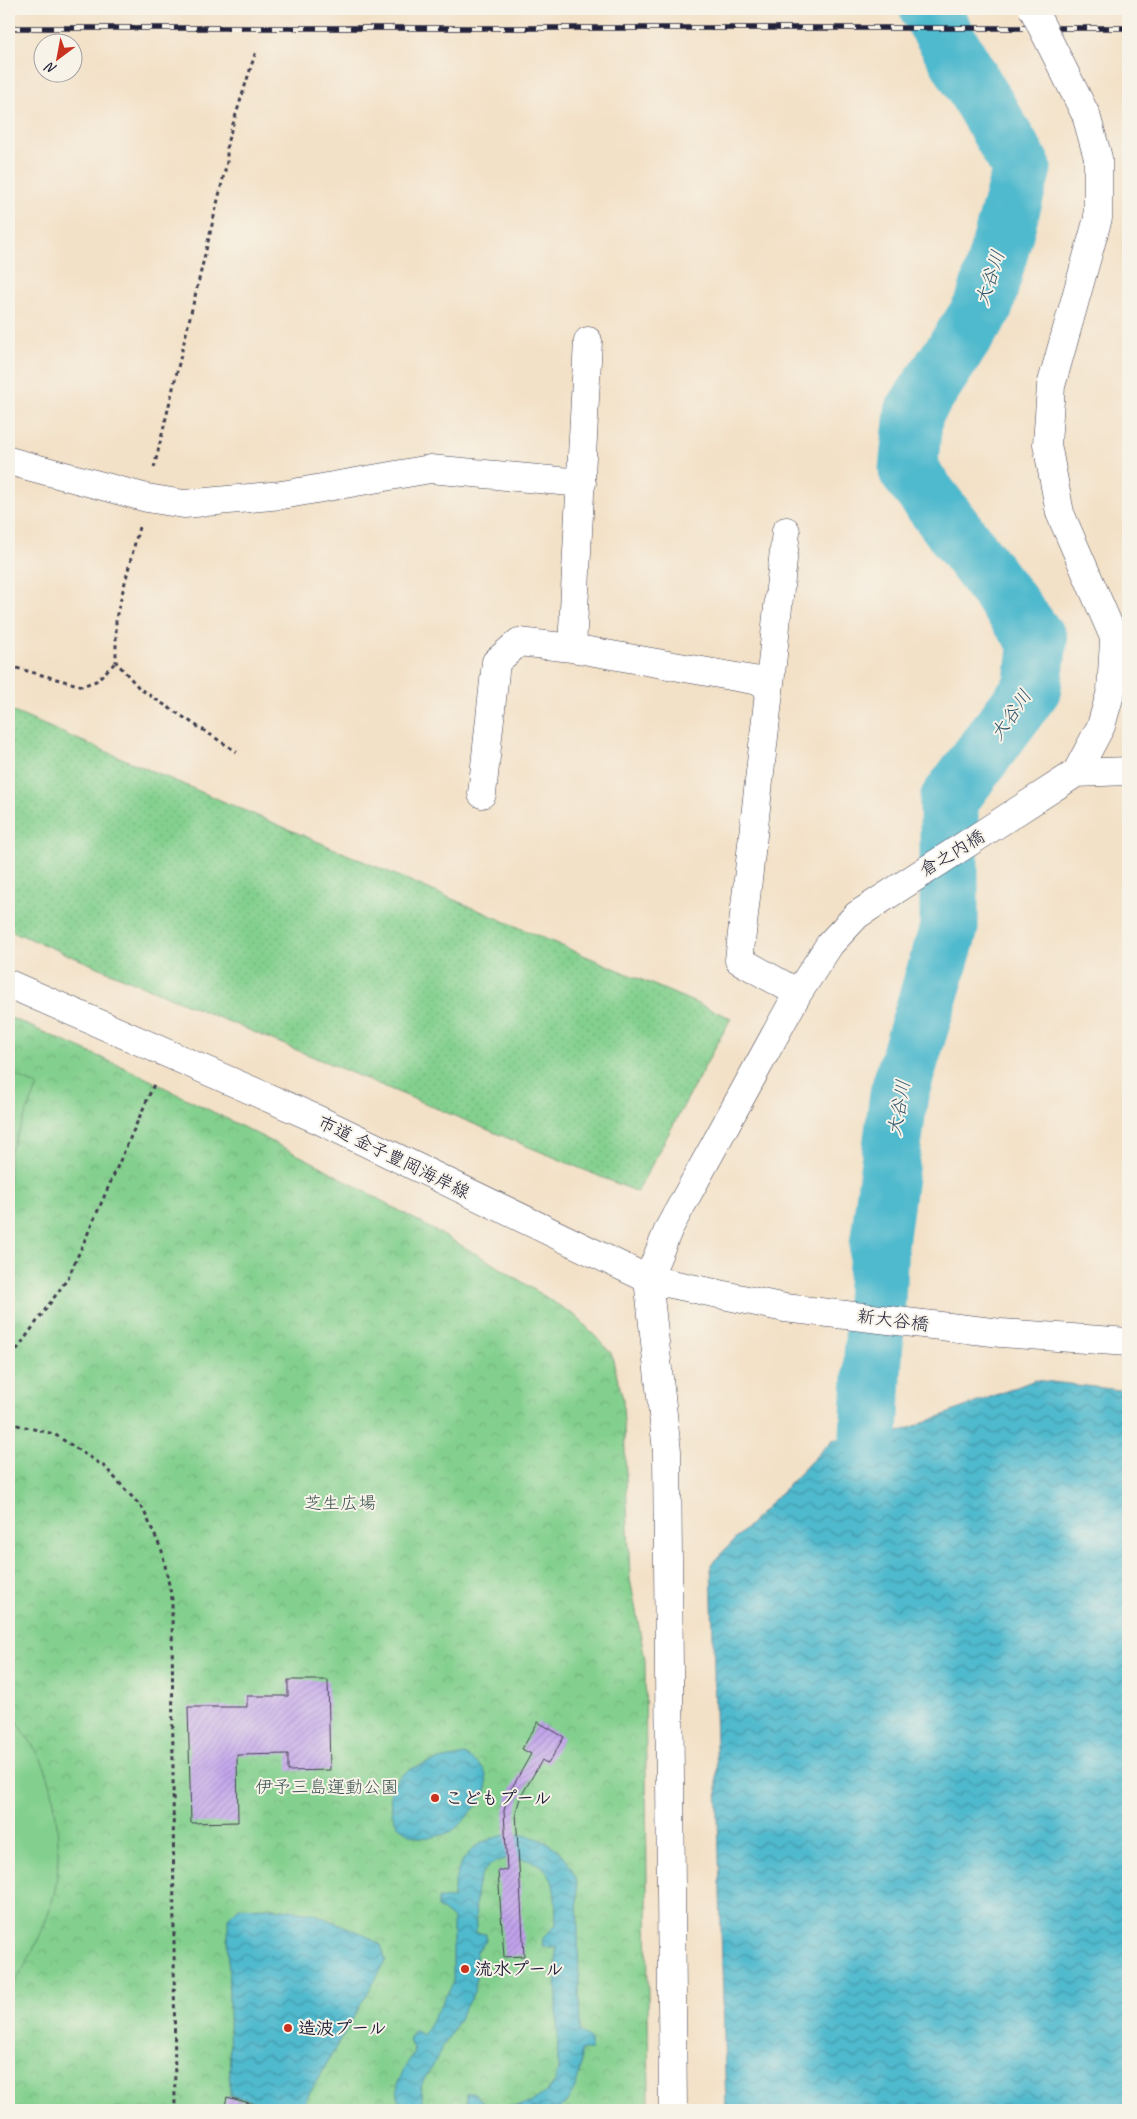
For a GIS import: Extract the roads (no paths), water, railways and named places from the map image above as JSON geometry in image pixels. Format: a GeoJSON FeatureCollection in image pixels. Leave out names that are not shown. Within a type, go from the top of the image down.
{"type":"FeatureCollection","features":[{"type":"Feature","properties":{"kind":"street"},"geometry":{"type":"LineString","coordinates":[[1033,9],[1086,114],[1098,158],[1098,218],[1051,386],[1047,444],[1060,513],[1114,640],[1128,668]]}},
{"type":"Feature","properties":{"kind":"street"},"geometry":{"type":"LineString","coordinates":[[572,648],[588,341]]}},
{"type":"Feature","properties":{"kind":"street"},"geometry":{"type":"LineString","coordinates":[[9,461],[147,498],[184,504],[282,495],[430,470],[582,483]]}},
{"type":"Feature","properties":{"kind":"street"},"geometry":{"type":"LineString","coordinates":[[786,531],[739,960],[798,993]]}},
{"type":"Feature","properties":{"kind":"street"},"geometry":{"type":"LineString","coordinates":[[1076,773],[1101,726],[1111,691],[1114,640]]}},
{"type":"Feature","properties":{"kind":"street"},"geometry":{"type":"LineString","coordinates":[[482,794],[496,662],[519,642],[572,648],[770,683]]}},
{"type":"Feature","properties":{"kind":"street"},"geometry":{"type":"LineString","coordinates":[[1076,773],[1128,771]]}},
{"type":"Feature","properties":{"kind":"street","name":"倉之内橋"},"geometry":{"type":"LineString","coordinates":[[648,1279],[669,1228],[798,993],[830,944],[857,914],[907,880],[997,826],[1076,773]]}},
{"type":"Feature","properties":{"kind":"street","name":"市道 金子豊岡海岸線"},"geometry":{"type":"LineString","coordinates":[[9,984],[319,1120],[648,1279],[785,1308]]}},
{"type":"Feature","properties":{"kind":"street"},"geometry":{"type":"LineString","coordinates":[[648,1279],[667,1451],[673,2110]]}},
{"type":"Feature","properties":{"kind":"street","name":"新大谷橋"},"geometry":{"type":"LineString","coordinates":[[785,1308],[1001,1333],[1128,1342]]}},
{"type":"Feature","properties":{"kind":"water"},"geometry":{"type":"Polygon","coordinates":[[[1035,1380],[1128,1391],[1128,2110],[726,2110],[711,1564],[832,1440],[857,1435],[889,1436],[1035,1380]]]}},
{"type":"Feature","properties":{"kind":"water","name":"こどもプール"},"geometry":{"type":"Polygon","coordinates":[[[464,1755],[480,1766],[486,1775],[486,1790],[476,1806],[452,1831],[443,1835],[418,1837],[410,1835],[403,1830],[397,1824],[392,1812],[391,1796],[394,1784],[401,1775],[424,1764],[464,1755]]]}},
{"type":"Feature","properties":{"kind":"water","name":"流水プール"},"geometry":{"type":"Polygon","coordinates":[[[513,1834],[524,1835],[553,1847],[567,1861],[577,1881],[580,2031],[591,2040],[591,2050],[581,2050],[577,2083],[570,2097],[559,2110],[404,2110],[400,2102],[398,2087],[402,2073],[414,2052],[409,2040],[414,2030],[423,2035],[453,1984],[453,1919],[438,1907],[438,1898],[453,1899],[458,1872],[462,1862],[477,1846],[487,1840],[513,1834]],[[511,1858],[497,1861],[488,1867],[481,1876],[476,1897],[476,1933],[486,1934],[486,1941],[476,1953],[476,1984],[474,1992],[421,2086],[423,2101],[432,2106],[467,2106],[467,2093],[473,2093],[489,2106],[515,2106],[530,2103],[549,2090],[555,2081],[558,2070],[556,1947],[542,1947],[543,1938],[556,1925],[554,1888],[546,1870],[538,1864],[511,1858]]]}},
{"type":"Feature","properties":{"kind":"water","name":"造波プール"},"geometry":{"type":"Polygon","coordinates":[[[267,1907],[313,1913],[361,1933],[381,1945],[386,1961],[300,2110],[230,2096],[228,1918],[238,1908],[267,1907]]]}},
{"type":"Feature","properties":{"kind":"waterway","name":"大谷川"},"geometry":{"type":"LineString","coordinates":[[869,1435],[879,1245],[899,1094],[949,928],[949,800],[1032,688],[1038,641],[908,470],[914,412],[984,306],[1022,168],[929,9]]}},
{"type":"Feature","properties":{"kind":"railway"},"geometry":{"type":"LineString","coordinates":[[9,28],[1128,28]]}},
{"type":"Feature","properties":{"kind":"place","name":"こどもプール"},"geometry":{"type":"Point","coordinates":[435,1798]}},
{"type":"Feature","properties":{"kind":"place","name":"流水プール"},"geometry":{"type":"Point","coordinates":[465,1969]}},
{"type":"Feature","properties":{"kind":"place","name":"造波プール"},"geometry":{"type":"Point","coordinates":[288,2028]}},
{"type":"Feature","properties":{"kind":"park label","name":"芝生広場"},"geometry":{"type":"Point","coordinates":[340,1503]}},
{"type":"Feature","properties":{"kind":"park label","name":"伊予三島運動公園"},"geometry":{"type":"Point","coordinates":[327,1787]}}]}
